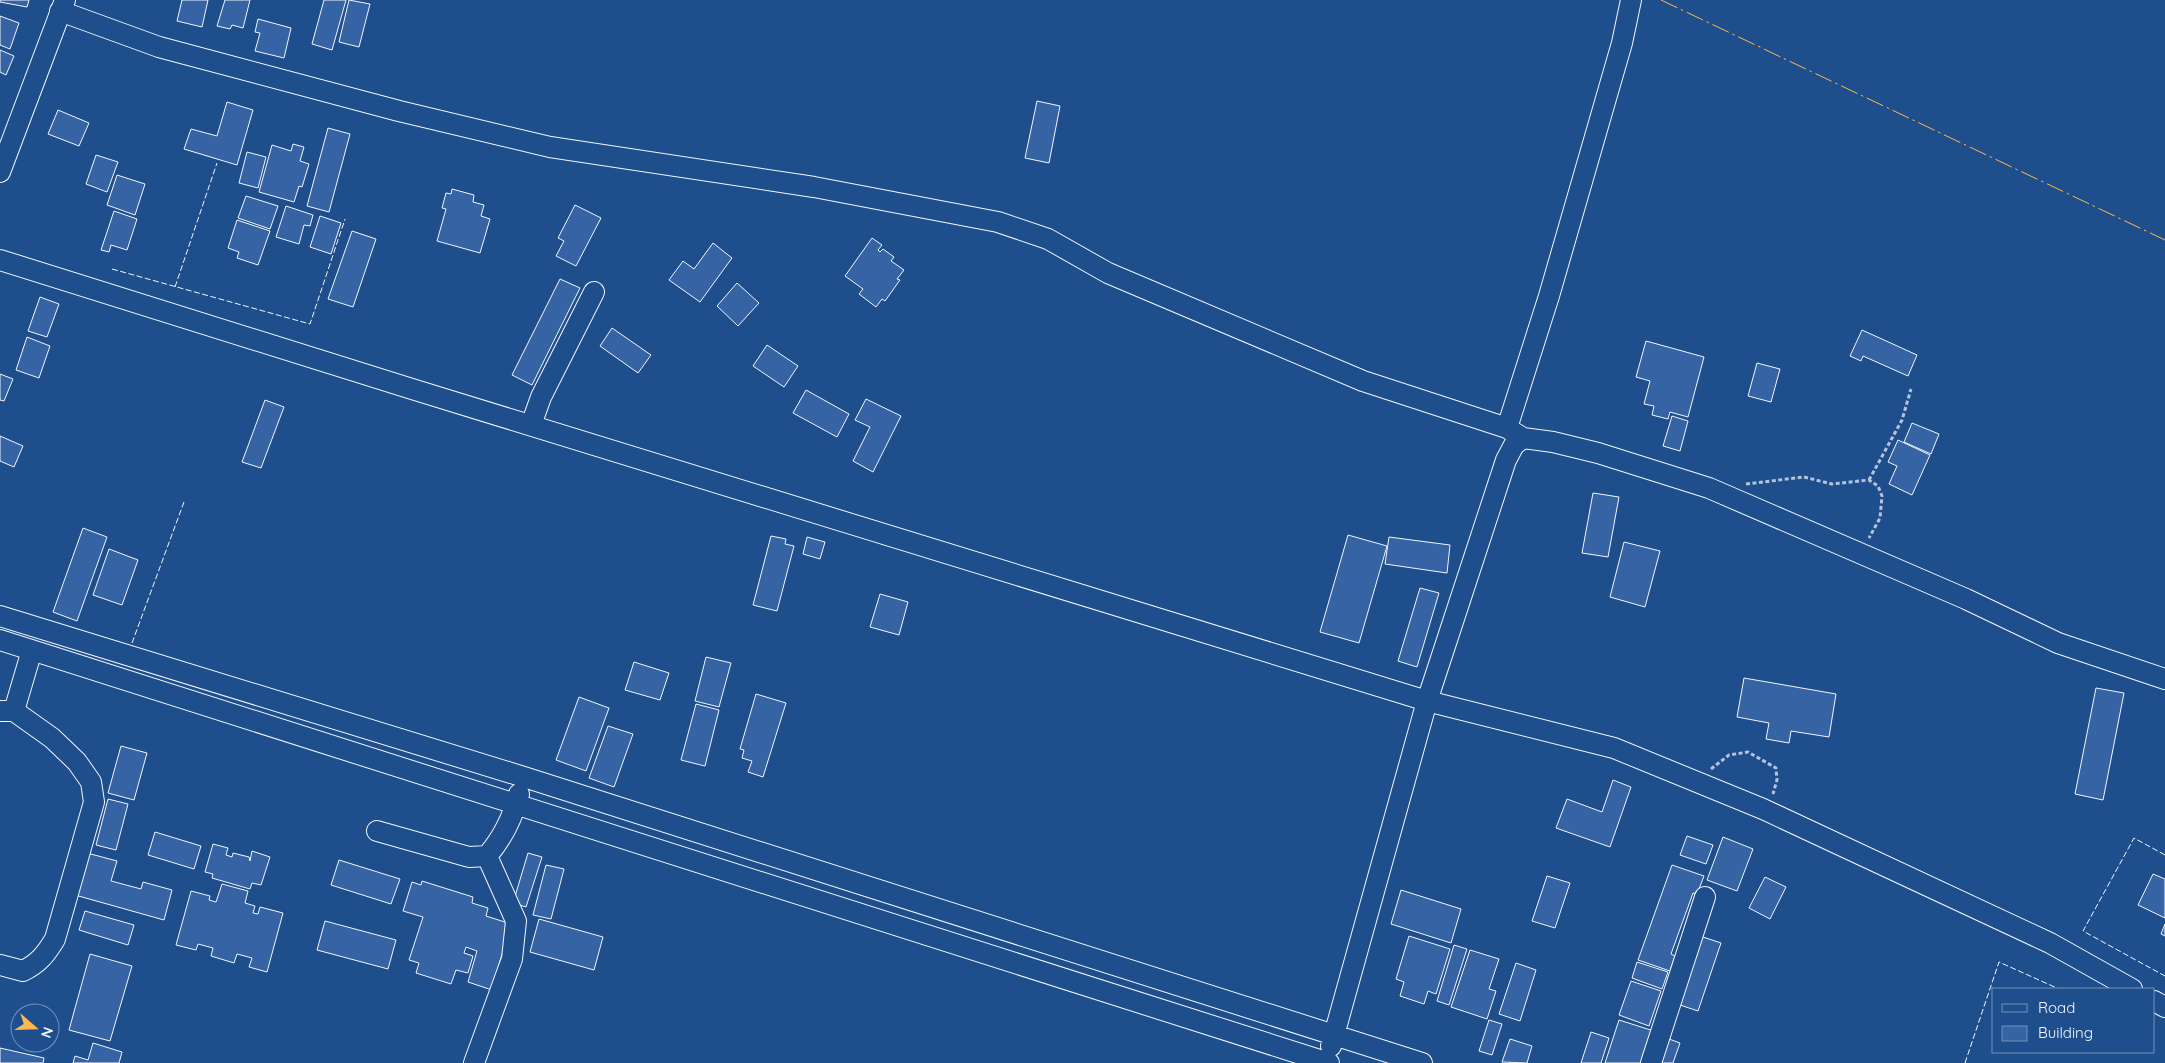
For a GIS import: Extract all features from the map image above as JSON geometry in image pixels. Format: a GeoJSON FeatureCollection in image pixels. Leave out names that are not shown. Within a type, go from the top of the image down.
{"type":"FeatureCollection","features":[{"type":"Feature","properties":{"kind":"street"},"geometry":{"type":"LineString","coordinates":[[0,640],[1327,1063],[1427,700],[1506,460],[1514,445],[1515,433],[1552,286],[1622,43],[1631,0]]}},
{"type":"Feature","properties":{"kind":"street"},"geometry":{"type":"LineString","coordinates":[[0,172],[62,6],[159,46],[399,111],[550,147],[814,187],[998,222],[1048,239],[1108,273],[1363,381],[1515,433],[1598,453],[1709,488],[1966,599],[2058,643],[2165,679]]}},
{"type":"Feature","properties":{"kind":"street"},"geometry":{"type":"LineString","coordinates":[[0,260],[1427,700],[1614,748],[1763,808],[2050,943],[2130,988]]}},
{"type":"Feature","properties":{"kind":"street"},"geometry":{"type":"LineString","coordinates":[[531,425],[541,398],[594,292]]}},
{"type":"Feature","properties":{"kind":"street"},"geometry":{"type":"LineString","coordinates":[[0,616],[524,777],[1422,1063]]}},
{"type":"Feature","properties":{"kind":"street"},"geometry":{"type":"LineString","coordinates":[[0,965],[23,970],[42,959],[55,939],[94,802],[91,782],[77,762],[52,738],[7,711],[32,650]]}},
{"type":"Feature","properties":{"kind":"street"},"geometry":{"type":"LineString","coordinates":[[377,831],[469,857],[487,856],[498,844],[516,805],[524,777]]}},
{"type":"Feature","properties":{"kind":"street"},"geometry":{"type":"LineString","coordinates":[[474,1063],[512,959],[516,921],[487,856]]}},
{"type":"Feature","properties":{"kind":"street"},"geometry":{"type":"LineString","coordinates":[[1651,1063],[1705,897]]}},
{"type":"Feature","properties":{"kind":"path"},"geometry":{"type":"LineString","coordinates":[[1870,480],[1902,420],[1911,389]]}},
{"type":"Feature","properties":{"kind":"path"},"geometry":{"type":"LineString","coordinates":[[1738,484],[1804,477],[1832,484],[1870,480],[1878,486],[1882,496],[1880,518],[1871,536],[1862,545],[1852,550]]}},
{"type":"Feature","properties":{"kind":"path"},"geometry":{"type":"LineString","coordinates":[[1698,782],[1716,764],[1729,755],[1748,752],[1776,768],[1777,780],[1773,794],[1763,808]]}},
{"type":"Feature","properties":{"kind":"building"},"geometry":{"type":"Polygon","coordinates":[[[0,0],[29,0],[27,7],[0,2],[0,0]]]}},
{"type":"Feature","properties":{"kind":"building"},"geometry":{"type":"Polygon","coordinates":[[[182,0],[208,0],[202,27],[177,21],[182,0]]]}},
{"type":"Feature","properties":{"kind":"building"},"geometry":{"type":"Polygon","coordinates":[[[225,0],[250,0],[243,28],[232,25],[230,29],[217,26],[225,0]]]}},
{"type":"Feature","properties":{"kind":"building"},"geometry":{"type":"Polygon","coordinates":[[[324,0],[346,0],[332,50],[312,44],[324,0]]]}},
{"type":"Feature","properties":{"kind":"building"},"geometry":{"type":"Polygon","coordinates":[[[349,0],[370,4],[359,47],[339,42],[349,0]]]}},
{"type":"Feature","properties":{"kind":"building"},"geometry":{"type":"Polygon","coordinates":[[[0,16],[19,23],[10,49],[0,45],[0,16]]]}},
{"type":"Feature","properties":{"kind":"building"},"geometry":{"type":"Polygon","coordinates":[[[258,19],[291,28],[284,58],[255,51],[260,33],[255,32],[258,19]]]}},
{"type":"Feature","properties":{"kind":"building"},"geometry":{"type":"Polygon","coordinates":[[[0,50],[14,56],[6,75],[0,72],[0,50]]]}},
{"type":"Feature","properties":{"kind":"building"},"geometry":{"type":"Polygon","coordinates":[[[1037,101],[1060,106],[1049,163],[1025,158],[1037,101]]]}},
{"type":"Feature","properties":{"kind":"building"},"geometry":{"type":"Polygon","coordinates":[[[227,102],[253,110],[237,165],[184,149],[191,129],[217,136],[227,102]]]}},
{"type":"Feature","properties":{"kind":"building"},"geometry":{"type":"Polygon","coordinates":[[[58,110],[89,123],[79,146],[48,134],[58,110]]]}},
{"type":"Feature","properties":{"kind":"building"},"geometry":{"type":"Polygon","coordinates":[[[328,128],[350,134],[329,212],[307,206],[328,128]]]}},
{"type":"Feature","properties":{"kind":"building"},"geometry":{"type":"Polygon","coordinates":[[[293,144],[304,147],[300,161],[309,164],[302,187],[299,186],[294,202],[259,192],[272,145],[291,151],[293,144]]]}},
{"type":"Feature","properties":{"kind":"building"},"geometry":{"type":"Polygon","coordinates":[[[247,152],[266,157],[258,188],[239,183],[247,152]]]}},
{"type":"Feature","properties":{"kind":"building"},"geometry":{"type":"Polygon","coordinates":[[[96,155],[118,162],[107,192],[86,184],[96,155]]]}},
{"type":"Feature","properties":{"kind":"building"},"geometry":{"type":"Polygon","coordinates":[[[117,175],[145,184],[135,215],[107,205],[117,175]]]}},
{"type":"Feature","properties":{"kind":"building"},"geometry":{"type":"Polygon","coordinates":[[[452,189],[474,195],[473,202],[484,205],[481,216],[490,219],[480,253],[437,241],[446,209],[442,208],[446,193],[451,194],[452,189]]]}},
{"type":"Feature","properties":{"kind":"building"},"geometry":{"type":"Polygon","coordinates":[[[246,196],[278,206],[270,229],[238,218],[246,196]]]}},
{"type":"Feature","properties":{"kind":"building"},"geometry":{"type":"Polygon","coordinates":[[[575,205],[601,218],[576,266],[556,256],[564,241],[558,238],[575,205]]]}},
{"type":"Feature","properties":{"kind":"building"},"geometry":{"type":"Polygon","coordinates":[[[286,206],[313,215],[310,226],[304,225],[299,244],[276,237],[286,206]]]}},
{"type":"Feature","properties":{"kind":"building"},"geometry":{"type":"Polygon","coordinates":[[[114,211],[137,219],[127,250],[111,245],[109,252],[101,250],[114,211]]]}},
{"type":"Feature","properties":{"kind":"building"},"geometry":{"type":"Polygon","coordinates":[[[320,216],[341,223],[331,254],[310,247],[320,216]]]}},
{"type":"Feature","properties":{"kind":"building"},"geometry":{"type":"Polygon","coordinates":[[[237,220],[270,231],[258,265],[237,258],[239,252],[228,248],[237,220]]]}},
{"type":"Feature","properties":{"kind":"building"},"geometry":{"type":"Polygon","coordinates":[[[352,231],[376,239],[353,307],[328,299],[352,231]]]}},
{"type":"Feature","properties":{"kind":"building"},"geometry":{"type":"Polygon","coordinates":[[[872,238],[882,245],[878,250],[880,252],[883,249],[894,257],[891,261],[904,270],[897,279],[900,280],[885,301],[882,299],[876,307],[859,294],[863,289],[845,276],[872,238]]]}},
{"type":"Feature","properties":{"kind":"building"},"geometry":{"type":"Polygon","coordinates":[[[713,243],[732,258],[700,302],[669,280],[683,261],[694,269],[713,243]]]}},
{"type":"Feature","properties":{"kind":"building"},"geometry":{"type":"Polygon","coordinates":[[[560,279],[580,288],[532,385],[512,375],[560,279]]]}},
{"type":"Feature","properties":{"kind":"building"},"geometry":{"type":"Polygon","coordinates":[[[737,283],[759,303],[738,326],[717,306],[737,283]]]}},
{"type":"Feature","properties":{"kind":"building"},"geometry":{"type":"Polygon","coordinates":[[[40,297],[59,304],[47,337],[28,331],[40,297]]]}},
{"type":"Feature","properties":{"kind":"building"},"geometry":{"type":"Polygon","coordinates":[[[612,328],[651,355],[638,373],[600,346],[612,328]]]}},
{"type":"Feature","properties":{"kind":"building"},"geometry":{"type":"Polygon","coordinates":[[[1862,330],[1917,355],[1908,376],[1863,356],[1861,361],[1850,356],[1862,330]]]}},
{"type":"Feature","properties":{"kind":"building"},"geometry":{"type":"Polygon","coordinates":[[[27,337],[50,346],[39,378],[16,370],[27,337]]]}},
{"type":"Feature","properties":{"kind":"building"},"geometry":{"type":"Polygon","coordinates":[[[1646,341],[1704,357],[1688,417],[1670,412],[1668,419],[1652,415],[1654,406],[1644,404],[1650,381],[1636,377],[1646,341]]]}},
{"type":"Feature","properties":{"kind":"building"},"geometry":{"type":"Polygon","coordinates":[[[767,345],[798,366],[784,387],[753,366],[767,345]]]}},
{"type":"Feature","properties":{"kind":"building"},"geometry":{"type":"Polygon","coordinates":[[[1757,363],[1780,369],[1771,402],[1748,396],[1757,363]]]}},
{"type":"Feature","properties":{"kind":"building"},"geometry":{"type":"Polygon","coordinates":[[[0,374],[13,379],[4,401],[0,400],[0,374]]]}},
{"type":"Feature","properties":{"kind":"building"},"geometry":{"type":"Polygon","coordinates":[[[806,390],[849,414],[837,437],[793,413],[806,390]]]}},
{"type":"Feature","properties":{"kind":"building"},"geometry":{"type":"Polygon","coordinates":[[[866,399],[901,416],[873,472],[853,461],[870,427],[855,420],[866,399]]]}},
{"type":"Feature","properties":{"kind":"building"},"geometry":{"type":"Polygon","coordinates":[[[265,400],[284,407],[261,468],[242,462],[265,400]]]}},
{"type":"Feature","properties":{"kind":"building"},"geometry":{"type":"Polygon","coordinates":[[[1672,416],[1688,421],[1680,451],[1663,446],[1672,416]]]}},
{"type":"Feature","properties":{"kind":"building"},"geometry":{"type":"Polygon","coordinates":[[[1912,423],[1939,434],[1931,454],[1904,442],[1912,423]]]}},
{"type":"Feature","properties":{"kind":"building"},"geometry":{"type":"Polygon","coordinates":[[[0,436],[23,446],[14,467],[0,461],[0,436]]]}},
{"type":"Feature","properties":{"kind":"building"},"geometry":{"type":"Polygon","coordinates":[[[1898,440],[1930,455],[1912,495],[1889,484],[1897,466],[1888,462],[1898,440]]]}},
{"type":"Feature","properties":{"kind":"building"},"geometry":{"type":"Polygon","coordinates":[[[1593,493],[1619,497],[1608,557],[1582,553],[1593,493]]]}},
{"type":"Feature","properties":{"kind":"building"},"geometry":{"type":"Polygon","coordinates":[[[83,528],[107,537],[77,621],[53,612],[83,528]]]}},
{"type":"Feature","properties":{"kind":"building"},"geometry":{"type":"Polygon","coordinates":[[[1348,535],[1387,546],[1359,643],[1320,632],[1348,535]]]}},
{"type":"Feature","properties":{"kind":"building"},"geometry":{"type":"Polygon","coordinates":[[[771,536],[786,539],[785,544],[794,546],[777,611],[753,605],[771,536]]]}},
{"type":"Feature","properties":{"kind":"building"},"geometry":{"type":"Polygon","coordinates":[[[807,537],[825,542],[820,559],[803,554],[807,537]]]}},
{"type":"Feature","properties":{"kind":"building"},"geometry":{"type":"Polygon","coordinates":[[[1389,537],[1450,545],[1447,573],[1385,564],[1389,537]]]}},
{"type":"Feature","properties":{"kind":"building"},"geometry":{"type":"Polygon","coordinates":[[[1624,542],[1660,551],[1645,607],[1610,597],[1624,542]]]}},
{"type":"Feature","properties":{"kind":"building"},"geometry":{"type":"Polygon","coordinates":[[[109,549],[138,560],[122,605],[93,595],[109,549]]]}},
{"type":"Feature","properties":{"kind":"building"},"geometry":{"type":"Polygon","coordinates":[[[1420,588],[1439,593],[1417,667],[1398,661],[1420,588]]]}},
{"type":"Feature","properties":{"kind":"building"},"geometry":{"type":"Polygon","coordinates":[[[880,594],[908,602],[899,635],[870,627],[880,594]]]}},
{"type":"Feature","properties":{"kind":"building"},"geometry":{"type":"Polygon","coordinates":[[[706,657],[731,663],[719,707],[695,701],[706,657]]]}},
{"type":"Feature","properties":{"kind":"building"},"geometry":{"type":"Polygon","coordinates":[[[634,662],[669,673],[660,700],[625,690],[634,662]]]}},
{"type":"Feature","properties":{"kind":"building"},"geometry":{"type":"Polygon","coordinates":[[[1744,678],[1836,694],[1829,737],[1791,731],[1789,743],[1766,739],[1769,723],[1737,717],[1744,678]]]}},
{"type":"Feature","properties":{"kind":"building"},"geometry":{"type":"Polygon","coordinates":[[[2096,688],[2124,693],[2103,800],[2075,794],[2096,688]]]}},
{"type":"Feature","properties":{"kind":"building"},"geometry":{"type":"Polygon","coordinates":[[[756,694],[786,703],[763,777],[748,772],[752,761],[742,758],[744,750],[740,749],[756,694]]]}},
{"type":"Feature","properties":{"kind":"building"},"geometry":{"type":"Polygon","coordinates":[[[579,697],[609,708],[586,771],[556,760],[579,697]]]}},
{"type":"Feature","properties":{"kind":"building"},"geometry":{"type":"Polygon","coordinates":[[[696,704],[719,710],[705,766],[681,760],[696,704]]]}},
{"type":"Feature","properties":{"kind":"building"},"geometry":{"type":"Polygon","coordinates":[[[608,726],[633,734],[614,787],[589,778],[608,726]]]}},
{"type":"Feature","properties":{"kind":"building"},"geometry":{"type":"Polygon","coordinates":[[[121,746],[147,753],[134,800],[108,793],[121,746]]]}},
{"type":"Feature","properties":{"kind":"building"},"geometry":{"type":"Polygon","coordinates":[[[1613,780],[1631,787],[1610,847],[1556,828],[1567,799],[1602,812],[1613,780]]]}},
{"type":"Feature","properties":{"kind":"building"},"geometry":{"type":"Polygon","coordinates":[[[108,799],[128,804],[116,850],[96,845],[108,799]]]}},
{"type":"Feature","properties":{"kind":"building"},"geometry":{"type":"Polygon","coordinates":[[[155,832],[201,846],[194,869],[148,855],[155,832]]]}},
{"type":"Feature","properties":{"kind":"building"},"geometry":{"type":"Polygon","coordinates":[[[1687,836],[1713,845],[1706,864],[1680,855],[1687,836]]]}},
{"type":"Feature","properties":{"kind":"building"},"geometry":{"type":"Polygon","coordinates":[[[1723,837],[1753,849],[1737,891],[1707,880],[1723,837]]]}},
{"type":"Feature","properties":{"kind":"building"},"geometry":{"type":"Polygon","coordinates":[[[213,844],[228,848],[226,855],[232,857],[233,853],[249,857],[250,861],[252,851],[270,857],[261,885],[252,883],[250,889],[212,878],[213,874],[205,872],[213,844]]]}},
{"type":"Feature","properties":{"kind":"building"},"geometry":{"type":"Polygon","coordinates":[[[87,853],[117,861],[111,881],[141,889],[143,882],[172,890],[164,920],[75,895],[87,853]]]}},
{"type":"Feature","properties":{"kind":"building"},"geometry":{"type":"Polygon","coordinates":[[[528,853],[542,857],[526,907],[513,903],[528,853]]]}},
{"type":"Feature","properties":{"kind":"building"},"geometry":{"type":"Polygon","coordinates":[[[339,860],[400,879],[391,904],[331,885],[339,860]]]}},
{"type":"Feature","properties":{"kind":"building"},"geometry":{"type":"Polygon","coordinates":[[[546,865],[564,869],[551,919],[533,915],[546,865]]]}},
{"type":"Feature","properties":{"kind":"building"},"geometry":{"type":"Polygon","coordinates":[[[1672,865],[1704,876],[1697,894],[1693,893],[1671,954],[1675,956],[1670,971],[1638,960],[1672,865]]]}},
{"type":"Feature","properties":{"kind":"building"},"geometry":{"type":"Polygon","coordinates":[[[2153,874],[2165,879],[2165,918],[2138,905],[2153,874]]]}},
{"type":"Feature","properties":{"kind":"building"},"geometry":{"type":"Polygon","coordinates":[[[1547,876],[1570,883],[1555,928],[1532,921],[1547,876]]]}},
{"type":"Feature","properties":{"kind":"building"},"geometry":{"type":"Polygon","coordinates":[[[1765,877],[1786,887],[1770,919],[1749,908],[1765,877]]]}},
{"type":"Feature","properties":{"kind":"building"},"geometry":{"type":"Polygon","coordinates":[[[422,881],[473,897],[472,903],[488,908],[486,916],[511,924],[497,971],[501,973],[495,991],[468,982],[477,951],[466,947],[464,953],[473,956],[468,973],[456,970],[451,984],[416,973],[419,963],[409,960],[423,917],[403,911],[412,882],[421,885],[422,881]]]}},
{"type":"Feature","properties":{"kind":"building"},"geometry":{"type":"Polygon","coordinates":[[[222,884],[248,891],[245,903],[255,906],[253,913],[258,914],[260,907],[283,913],[267,972],[249,967],[252,958],[237,954],[234,963],[211,956],[213,948],[198,944],[196,950],[176,945],[191,891],[210,896],[209,900],[216,902],[222,884]]]}},
{"type":"Feature","properties":{"kind":"building"},"geometry":{"type":"Polygon","coordinates":[[[1401,890],[1461,909],[1451,943],[1391,924],[1401,890]]]}},
{"type":"Feature","properties":{"kind":"building"},"geometry":{"type":"Polygon","coordinates":[[[85,911],[134,925],[128,945],[79,930],[85,911]]]}},
{"type":"Feature","properties":{"kind":"building"},"geometry":{"type":"Polygon","coordinates":[[[539,919],[603,937],[594,970],[530,952],[539,919]]]}},
{"type":"Feature","properties":{"kind":"building"},"geometry":{"type":"Polygon","coordinates":[[[325,921],[396,940],[388,969],[317,950],[325,921]]]}},
{"type":"Feature","properties":{"kind":"building"},"geometry":{"type":"Polygon","coordinates":[[[2165,924],[2165,936],[2161,934],[2165,924]]]}},
{"type":"Feature","properties":{"kind":"building"},"geometry":{"type":"Polygon","coordinates":[[[1409,936],[1450,949],[1436,994],[1428,991],[1424,1004],[1400,996],[1404,982],[1396,979],[1409,936]]]}},
{"type":"Feature","properties":{"kind":"building"},"geometry":{"type":"Polygon","coordinates":[[[1700,936],[1721,943],[1698,1011],[1677,1004],[1700,936]]]}},
{"type":"Feature","properties":{"kind":"building"},"geometry":{"type":"Polygon","coordinates":[[[1454,945],[1467,949],[1449,1005],[1437,1001],[1454,945]]]}},
{"type":"Feature","properties":{"kind":"building"},"geometry":{"type":"Polygon","coordinates":[[[1470,950],[1499,959],[1489,989],[1496,991],[1487,1019],[1451,1007],[1470,950]]]}},
{"type":"Feature","properties":{"kind":"building"},"geometry":{"type":"Polygon","coordinates":[[[90,954],[132,966],[110,1041],[69,1030],[90,954]]]}},
{"type":"Feature","properties":{"kind":"building"},"geometry":{"type":"Polygon","coordinates":[[[1637,962],[1668,972],[1662,989],[1632,978],[1637,962]]]}},
{"type":"Feature","properties":{"kind":"building"},"geometry":{"type":"Polygon","coordinates":[[[1516,963],[1536,970],[1520,1021],[1499,1014],[1516,963]]]}},
{"type":"Feature","properties":{"kind":"building"},"geometry":{"type":"Polygon","coordinates":[[[1631,981],[1661,991],[1649,1026],[1619,1015],[1631,981]]]}},
{"type":"Feature","properties":{"kind":"building"},"geometry":{"type":"Polygon","coordinates":[[[1489,1020],[1502,1024],[1492,1055],[1479,1051],[1489,1020]]]}},
{"type":"Feature","properties":{"kind":"building"},"geometry":{"type":"Polygon","coordinates":[[[1619,1020],[1657,1032],[1647,1063],[1605,1063],[1619,1020]]]}},
{"type":"Feature","properties":{"kind":"building"},"geometry":{"type":"Polygon","coordinates":[[[1591,1032],[1609,1038],[1601,1063],[1581,1063],[1591,1032]]]}},
{"type":"Feature","properties":{"kind":"building"},"geometry":{"type":"Polygon","coordinates":[[[1510,1039],[1532,1046],[1527,1063],[1502,1062],[1510,1039]]]}},
{"type":"Feature","properties":{"kind":"building"},"geometry":{"type":"Polygon","coordinates":[[[1669,1039],[1680,1043],[1673,1063],[1660,1063],[1669,1039]]]}},
{"type":"Feature","properties":{"kind":"building"},"geometry":{"type":"Polygon","coordinates":[[[93,1043],[122,1052],[119,1063],[73,1063],[75,1056],[88,1060],[93,1043]]]}},
{"type":"Feature","properties":{"kind":"building"},"geometry":{"type":"Polygon","coordinates":[[[0,1048],[10,1050],[10,1053],[22,1053],[44,1058],[43,1063],[0,1063],[0,1048]]]}},
{"type":"Feature","properties":{"kind":"fence"},"geometry":{"type":"LineString","coordinates":[[175,287],[217,163]]}},
{"type":"Feature","properties":{"kind":"fence"},"geometry":{"type":"LineString","coordinates":[[112,269],[310,324],[345,219]]}},
{"type":"Feature","properties":{"kind":"fence"},"geometry":{"type":"LineString","coordinates":[[132,643],[184,502]]}},
{"type":"Feature","properties":{"kind":"fence"},"geometry":{"type":"LineString","coordinates":[[2165,855],[2134,838],[2083,931],[2165,976]]}},
{"type":"Feature","properties":{"kind":"fence"},"geometry":{"type":"LineString","coordinates":[[1965,1063],[1999,962],[2057,988]]}},
{"type":"Feature","properties":{"kind":"power"},"geometry":{"type":"LineString","coordinates":[[1661,0],[2165,240]]}}]}
